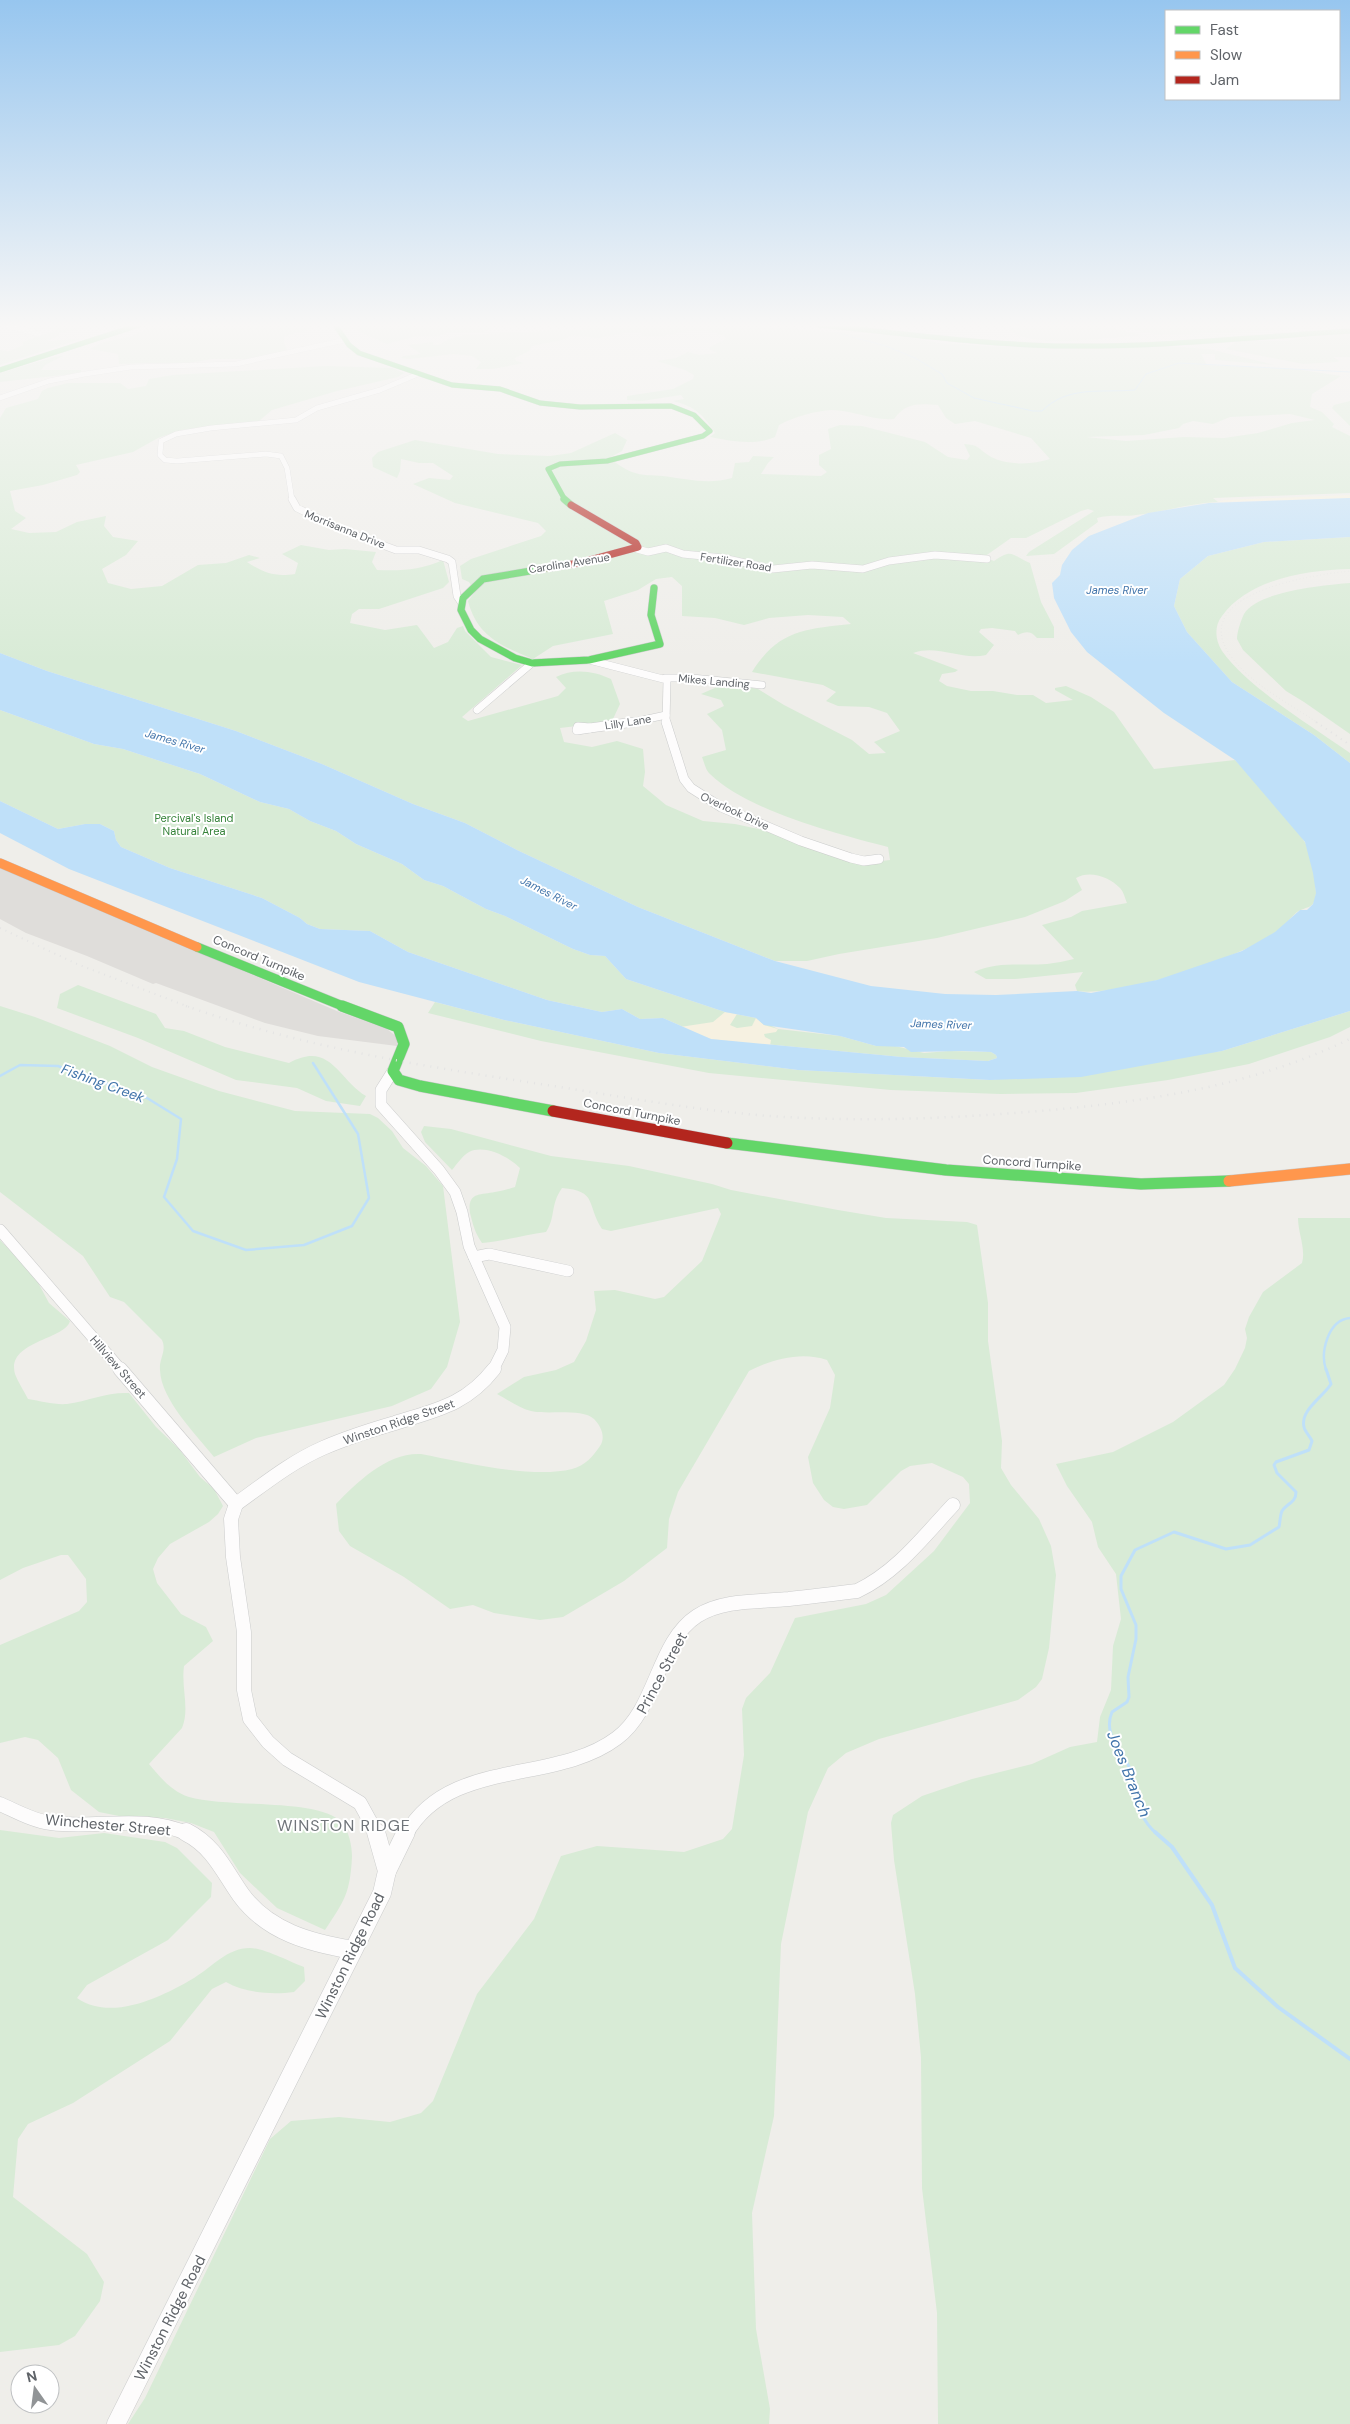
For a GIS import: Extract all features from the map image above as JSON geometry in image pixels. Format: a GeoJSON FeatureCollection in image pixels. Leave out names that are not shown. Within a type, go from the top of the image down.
{"type":"FeatureCollection","features":[{"type":"Feature","properties":{"kind":"main road"},"geometry":{"type":"LineString","coordinates":[[637,549],[636,542],[600,524],[566,502],[548,469],[560,464],[607,461],[691,438]]}},
{"type":"Feature","properties":{"kind":"main road","name":"Carolina Avenue"},"geometry":{"type":"LineString","coordinates":[[461,602],[468,592],[491,576],[579,563],[629,553],[637,549]]}},
{"type":"Feature","properties":{"kind":"main road"},"geometry":{"type":"LineString","coordinates":[[461,602],[465,619],[475,634],[515,658],[532,663],[590,660],[660,644],[650,615],[654,588]]}},
{"type":"Feature","properties":{"kind":"main road","name":"Concord Turnpike"},"geometry":{"type":"LineString","coordinates":[[0,863],[306,993],[398,1027],[403,1032],[406,1043],[393,1071],[399,1080],[420,1086],[674,1135],[762,1149],[946,1170],[1141,1184],[1215,1182],[1350,1169]]}},
{"type":"Feature","properties":{"kind":"street","name":"Morrisanna Drive"},"geometry":{"type":"LineString","coordinates":[[166,438],[161,441],[160,455],[165,460],[177,461],[266,454],[281,456],[285,463],[293,502],[297,508],[345,531],[396,550],[419,550],[448,559],[452,562],[457,596],[461,602]]}},
{"type":"Feature","properties":{"kind":"street","name":"Fertilizer Road"},"geometry":{"type":"LineString","coordinates":[[637,549],[651,552],[666,548],[683,554],[723,558],[768,568],[812,565],[862,569],[889,562],[935,555],[987,559]]}},
{"type":"Feature","properties":{"kind":"street"},"geometry":{"type":"LineString","coordinates":[[590,660],[665,678]]}},
{"type":"Feature","properties":{"kind":"street"},"geometry":{"type":"LineString","coordinates":[[477,710],[532,663]]}},
{"type":"Feature","properties":{"kind":"street","name":"Mikes Landing"},"geometry":{"type":"LineString","coordinates":[[665,678],[692,678],[762,685]]}},
{"type":"Feature","properties":{"kind":"street","name":"Overlook Drive"},"geometry":{"type":"LineString","coordinates":[[665,678],[666,729],[679,758],[684,779],[704,798],[839,855],[864,860],[879,859]]}},
{"type":"Feature","properties":{"kind":"street","name":"Lilly Lane"},"geometry":{"type":"LineString","coordinates":[[590,728],[666,716]]}},
{"type":"Feature","properties":{"kind":"street","name":"Winston Ridge Street"},"geometry":{"type":"LineString","coordinates":[[236,1504],[286,1468],[313,1453],[385,1426],[454,1406],[470,1396],[484,1383],[499,1362],[506,1338],[505,1328],[474,1257],[455,1192],[439,1170],[380,1104],[381,1087],[393,1071]]}},
{"type":"Feature","properties":{"kind":"street","name":"Hillview Street"},"geometry":{"type":"LineString","coordinates":[[0,1230],[236,1504]]}},
{"type":"Feature","properties":{"kind":"street"},"geometry":{"type":"LineString","coordinates":[[474,1257],[489,1254],[548,1264],[568,1271]]}},
{"type":"Feature","properties":{"kind":"street"},"geometry":{"type":"LineString","coordinates":[[236,1504],[231,1519],[233,1557],[244,1632],[244,1690],[250,1719],[268,1742],[287,1759],[360,1803],[376,1831],[387,1872]]}},
{"type":"Feature","properties":{"kind":"street","name":"Prince Street"},"geometry":{"type":"LineString","coordinates":[[387,1872],[410,1826],[430,1806],[447,1793],[489,1779],[569,1760],[615,1739],[627,1729],[646,1704],[674,1645],[683,1630],[696,1617],[714,1609],[745,1603],[857,1591],[870,1586],[886,1575],[953,1506]]}},
{"type":"Feature","properties":{"kind":"street","name":"Winchester Street"},"geometry":{"type":"LineString","coordinates":[[0,1804],[20,1814],[49,1822],[152,1825],[183,1831],[213,1850],[250,1906],[274,1926],[318,1944],[353,1950]]}},
{"type":"Feature","properties":{"kind":"street","name":"Winston Ridge Road"},"geometry":{"type":"LineString","coordinates":[[116,2424],[382,1893],[387,1872]]}},
{"type":"Feature","properties":{"kind":"shaded area"},"geometry":{"type":"Polygon","coordinates":[[[0,867],[337,1011],[387,1029],[397,1037],[397,1046],[318,1036],[265,1023],[156,983],[153,984],[26,933],[0,919],[0,867]]]}},
{"type":"Feature","properties":{"kind":"green space"},"geometry":{"type":"Polygon","coordinates":[[[0,438],[158,438],[133,452],[76,465],[80,472],[77,475],[43,485],[10,491],[15,511],[26,518],[11,529],[29,533],[56,532],[77,522],[106,516],[104,526],[113,537],[138,541],[126,555],[102,569],[108,583],[131,589],[162,586],[198,565],[226,563],[249,555],[260,558],[247,562],[259,569],[281,575],[295,574],[298,563],[282,554],[301,545],[329,550],[345,549],[376,552],[372,562],[377,570],[411,569],[443,560],[449,582],[443,588],[379,609],[359,609],[352,614],[350,623],[385,630],[417,625],[434,648],[448,642],[457,628],[463,626],[465,631],[491,657],[522,665],[462,717],[468,721],[558,696],[566,688],[556,677],[563,674],[591,672],[604,676],[611,679],[620,704],[613,719],[603,723],[560,728],[564,742],[592,747],[617,741],[643,749],[645,772],[643,786],[666,805],[703,821],[735,824],[763,830],[828,855],[864,863],[890,860],[888,847],[794,820],[747,799],[710,774],[702,757],[726,750],[722,730],[707,714],[724,706],[721,700],[701,694],[717,687],[733,685],[758,689],[784,705],[852,740],[869,754],[886,753],[874,742],[900,731],[887,713],[869,707],[838,706],[826,701],[836,692],[823,685],[752,672],[772,647],[783,640],[806,630],[851,624],[843,617],[808,615],[769,618],[744,625],[715,618],[682,616],[682,586],[672,577],[656,579],[638,590],[604,601],[613,634],[553,646],[533,659],[501,644],[477,623],[468,601],[475,592],[469,582],[462,579],[460,566],[471,559],[541,536],[546,531],[538,523],[455,503],[413,484],[429,478],[450,480],[453,476],[433,463],[419,463],[401,459],[397,478],[373,467],[372,458],[378,452],[415,440],[498,454],[550,456],[571,453],[604,438],[624,438],[627,440],[622,451],[609,458],[626,469],[640,474],[698,481],[732,478],[735,463],[749,462],[753,456],[774,457],[761,474],[821,476],[827,472],[819,465],[819,455],[831,449],[829,438],[910,438],[925,442],[948,457],[967,460],[970,456],[964,444],[975,446],[995,459],[1010,463],[1027,463],[1050,459],[1031,438],[1097,438],[1126,441],[1168,438],[1350,438],[1350,493],[1213,498],[1218,502],[1136,515],[1097,518],[1098,522],[1054,554],[1026,556],[1029,552],[1094,511],[1088,509],[1081,511],[1026,538],[1011,538],[984,557],[994,561],[1005,554],[1012,554],[1030,563],[1041,602],[1054,627],[1054,638],[1037,638],[1028,632],[1018,635],[1015,631],[992,628],[981,629],[979,632],[994,645],[986,655],[968,656],[932,650],[913,653],[958,670],[942,674],[939,681],[947,686],[971,691],[1033,695],[1046,703],[1073,700],[1055,690],[1055,688],[1066,686],[1091,697],[1114,712],[1154,769],[1235,760],[1281,810],[1307,846],[1313,866],[1316,887],[1314,902],[1310,907],[1297,912],[1275,933],[1234,954],[1179,974],[1122,988],[1077,991],[1075,985],[1083,972],[1015,979],[986,979],[974,972],[992,966],[1047,964],[1074,959],[1042,925],[1071,917],[1082,911],[1127,903],[1122,891],[1116,884],[1099,876],[1087,875],[1076,878],[1082,890],[1065,901],[1025,917],[937,938],[807,961],[775,961],[638,907],[517,850],[465,823],[413,804],[322,764],[236,731],[47,671],[0,653],[0,438]]]}},
{"type":"Feature","properties":{"kind":"green space"},"geometry":{"type":"Polygon","coordinates":[[[717,438],[772,438],[751,442],[717,438]]]}},
{"type":"Feature","properties":{"kind":"green space"},"geometry":{"type":"Polygon","coordinates":[[[1350,537],[1350,569],[1298,575],[1263,585],[1233,603],[1219,620],[1216,633],[1222,651],[1233,665],[1281,706],[1350,753],[1350,763],[1314,735],[1232,682],[1187,632],[1174,606],[1180,579],[1208,556],[1264,542],[1350,537]]]}},
{"type":"Feature","properties":{"kind":"green space"},"geometry":{"type":"Polygon","coordinates":[[[1350,583],[1350,734],[1286,691],[1243,650],[1237,639],[1239,626],[1244,614],[1251,606],[1263,600],[1293,591],[1350,583]]]}},
{"type":"Feature","properties":{"kind":"green space","name":"Percival's Island Natural Area"},"geometry":{"type":"Polygon","coordinates":[[[0,710],[94,744],[123,749],[200,774],[260,802],[289,809],[310,821],[336,831],[356,844],[402,864],[424,880],[443,886],[486,909],[505,916],[573,949],[590,955],[605,956],[626,979],[725,1012],[756,1018],[778,1029],[840,1036],[876,1046],[891,1045],[924,1053],[949,1051],[991,1052],[997,1058],[988,1061],[902,1057],[711,1039],[663,1018],[640,1019],[622,1009],[602,1012],[547,1000],[408,952],[370,931],[320,929],[307,924],[300,918],[262,898],[170,868],[121,847],[116,840],[114,831],[100,824],[85,824],[58,829],[0,801],[0,710]]]}},
{"type":"Feature","properties":{"kind":"green space"},"geometry":{"type":"Polygon","coordinates":[[[78,985],[156,1014],[165,1028],[184,1031],[225,1047],[289,1063],[303,1057],[314,1056],[324,1059],[332,1064],[356,1089],[366,1096],[360,1106],[326,1101],[297,1088],[236,1080],[138,1038],[57,1008],[60,994],[78,985]]]}},
{"type":"Feature","properties":{"kind":"green space"},"geometry":{"type":"Polygon","coordinates":[[[435,1002],[504,1020],[659,1053],[798,1070],[990,1080],[1222,1051],[1350,1011],[1350,1027],[1330,1037],[1249,1064],[1168,1080],[1076,1093],[1000,1094],[891,1090],[709,1073],[541,1041],[428,1013],[435,1002]]]}},
{"type":"Feature","properties":{"kind":"green space"},"geometry":{"type":"Polygon","coordinates":[[[0,1006],[35,1017],[110,1046],[152,1067],[219,1091],[295,1111],[370,1114],[378,1118],[392,1131],[403,1148],[426,1166],[443,1186],[460,1322],[447,1367],[431,1389],[392,1406],[256,1438],[214,1457],[181,1416],[166,1393],[160,1370],[164,1348],[162,1340],[124,1302],[110,1297],[83,1256],[0,1192],[0,1006]]]}},
{"type":"Feature","properties":{"kind":"green space"},"geometry":{"type":"Polygon","coordinates":[[[424,1126],[451,1129],[551,1156],[629,1166],[731,1190],[838,1210],[886,1218],[967,1222],[977,1225],[988,1303],[988,1341],[1002,1441],[1001,1468],[1011,1485],[1039,1519],[1051,1546],[1056,1575],[1049,1648],[1042,1679],[1036,1687],[1018,1700],[879,1739],[846,1753],[828,1768],[808,1812],[781,1944],[774,2116],[752,2213],[756,2329],[770,2409],[769,2424],[128,2424],[145,2398],[270,2139],[291,2121],[339,2117],[390,2122],[421,2113],[433,2101],[477,1994],[534,1919],[561,1856],[597,1846],[684,1852],[723,1839],[732,1829],[744,1755],[742,1709],[746,1698],[770,1673],[795,1618],[866,1604],[886,1595],[934,1551],[970,1503],[969,1484],[963,1477],[932,1463],[910,1466],[901,1471],[867,1505],[844,1509],[833,1507],[824,1500],[813,1483],[808,1457],[830,1408],[835,1375],[827,1360],[817,1357],[797,1356],[767,1363],[749,1371],[678,1492],[669,1519],[667,1548],[624,1581],[563,1617],[540,1620],[494,1613],[473,1605],[450,1609],[404,1577],[350,1546],[339,1531],[336,1504],[363,1478],[385,1463],[397,1458],[421,1454],[476,1465],[537,1472],[556,1472],[572,1469],[581,1466],[588,1460],[600,1446],[603,1439],[601,1428],[594,1419],[581,1414],[527,1410],[497,1394],[524,1377],[556,1370],[574,1362],[586,1341],[596,1310],[594,1291],[615,1290],[655,1299],[664,1297],[702,1261],[721,1214],[718,1208],[611,1231],[602,1229],[590,1200],[586,1196],[581,1192],[562,1188],[558,1194],[546,1232],[482,1243],[472,1221],[470,1213],[471,1201],[480,1194],[515,1187],[520,1168],[496,1153],[475,1150],[467,1153],[452,1170],[425,1142],[421,1132],[424,1126]]]}},
{"type":"Feature","properties":{"kind":"green space"},"geometry":{"type":"Polygon","coordinates":[[[1298,1218],[1350,1218],[1350,2424],[938,2424],[937,2313],[922,2188],[921,2057],[915,1994],[894,1860],[891,1823],[893,1815],[922,1796],[972,1779],[1032,1764],[1070,1747],[1097,1742],[1100,1717],[1111,1690],[1113,1646],[1121,1619],[1116,1574],[1098,1547],[1092,1522],[1067,1486],[1056,1464],[1113,1452],[1173,1422],[1224,1385],[1235,1369],[1245,1348],[1247,1338],[1245,1329],[1249,1317],[1263,1292],[1302,1263],[1303,1252],[1298,1218]]]}},
{"type":"Feature","properties":{"kind":"green space"},"geometry":{"type":"Polygon","coordinates":[[[0,1240],[35,1277],[49,1303],[70,1321],[58,1333],[37,1342],[19,1354],[15,1363],[15,1374],[28,1399],[67,1404],[113,1394],[129,1393],[156,1427],[179,1449],[200,1477],[214,1489],[223,1506],[218,1514],[209,1522],[170,1544],[158,1558],[153,1569],[157,1583],[181,1614],[206,1627],[213,1641],[184,1666],[185,1713],[182,1728],[149,1764],[172,1788],[189,1797],[225,1802],[293,1806],[330,1814],[341,1822],[348,1834],[351,1848],[350,1879],[342,1903],[325,1930],[277,1908],[240,1873],[214,1832],[191,1823],[165,1818],[124,1817],[99,1812],[71,1790],[58,1758],[38,1740],[25,1737],[0,1743],[0,1645],[79,1611],[87,1602],[86,1579],[68,1555],[61,1555],[23,1568],[0,1580],[0,1240]]]}},
{"type":"Feature","properties":{"kind":"green space"},"geometry":{"type":"Polygon","coordinates":[[[0,1830],[59,1838],[104,1833],[165,1842],[177,1848],[212,1883],[211,1897],[168,1940],[87,1985],[77,1998],[90,2005],[105,2008],[121,2007],[152,1999],[201,1974],[234,1951],[250,1948],[262,1950],[304,1967],[305,1981],[294,1992],[286,1993],[250,1991],[226,1982],[212,1989],[170,2041],[73,2103],[28,2124],[18,2139],[13,2197],[87,2254],[104,2282],[100,2301],[75,2336],[59,2345],[0,2352],[0,1830]]]}},
{"type":"Feature","properties":{"kind":"sand"},"geometry":{"type":"Polygon","coordinates":[[[1350,495],[1350,498],[1217,502],[1225,500],[1350,495]]]}},
{"type":"Feature","properties":{"kind":"sand"},"geometry":{"type":"Polygon","coordinates":[[[725,1012],[737,1014],[730,1025],[737,1028],[752,1026],[756,1018],[764,1025],[778,1029],[776,1032],[764,1034],[765,1037],[771,1040],[770,1046],[711,1039],[680,1027],[713,1022],[725,1012]]]}},
{"type":"Feature","properties":{"kind":"water","name":"James River"},"geometry":{"type":"Polygon","coordinates":[[[1350,498],[1350,537],[1264,542],[1208,556],[1180,579],[1174,606],[1187,632],[1232,682],[1314,735],[1350,763],[1350,1011],[1222,1051],[1081,1077],[990,1080],[798,1070],[659,1053],[504,1020],[359,982],[69,869],[0,833],[0,801],[58,829],[85,824],[100,824],[114,831],[116,840],[121,847],[170,868],[262,898],[300,918],[307,924],[320,929],[370,931],[408,952],[547,1000],[602,1012],[622,1009],[640,1019],[663,1018],[711,1039],[902,1057],[988,1061],[997,1058],[996,1055],[991,1052],[911,1052],[904,1047],[876,1046],[840,1036],[764,1025],[756,1018],[725,1012],[626,979],[605,956],[590,955],[573,949],[505,916],[486,909],[443,886],[424,880],[402,864],[356,844],[336,831],[310,821],[289,809],[260,802],[200,774],[123,749],[94,744],[0,710],[0,653],[47,671],[236,731],[322,764],[413,804],[465,823],[517,850],[638,907],[775,961],[871,986],[945,994],[996,995],[1077,991],[1091,993],[1157,980],[1242,951],[1275,932],[1300,910],[1307,910],[1313,904],[1316,893],[1305,842],[1235,760],[1164,713],[1087,652],[1071,632],[1054,598],[1052,583],[1060,575],[1062,565],[1072,550],[1089,536],[1148,513],[1209,503],[1350,498]]]}},
{"type":"Feature","properties":{"kind":"waterway","name":"Fishing Creek"},"geometry":{"type":"LineString","coordinates":[[0,1076],[20,1065],[58,1066],[147,1098],[181,1119],[177,1159],[164,1197],[193,1231],[246,1250],[304,1245],[352,1226],[369,1198],[358,1134],[313,1063]]}},
{"type":"Feature","properties":{"kind":"waterway","name":"Joes Branch"},"geometry":{"type":"LineString","coordinates":[[1326,1370],[1324,1363],[1325,1346],[1331,1331],[1336,1324],[1350,1318]]}},
{"type":"Feature","properties":{"kind":"waterway","name":"Joes Branch"},"geometry":{"type":"LineString","coordinates":[[1155,1832],[1144,1819],[1131,1771],[1115,1743],[1110,1728],[1112,1712],[1127,1702],[1129,1697],[1128,1677],[1136,1639],[1136,1625],[1121,1589],[1121,1576],[1135,1550],[1174,1532],[1226,1549],[1250,1545],[1279,1527],[1282,1511],[1293,1501],[1296,1492],[1277,1473],[1274,1465],[1276,1462],[1309,1450],[1312,1441],[1305,1429],[1305,1415],[1331,1384],[1326,1369]]}},
{"type":"Feature","properties":{"kind":"waterway","name":"Joes Branch"},"geometry":{"type":"LineString","coordinates":[[1155,1832],[1172,1847],[1212,1905],[1235,1968],[1278,2007],[1350,2059]]}},
{"type":"Feature","properties":{"kind":"railway"},"geometry":{"type":"LineString","coordinates":[[1318,723],[1284,702],[1251,678],[1233,659],[1222,637],[1224,618],[1237,604],[1258,592],[1282,583],[1350,571]]}},
{"type":"Feature","properties":{"kind":"railway"},"geometry":{"type":"LineString","coordinates":[[1316,722],[1350,745]]}},
{"type":"Feature","properties":{"kind":"railway"},"geometry":{"type":"LineString","coordinates":[[0,928],[77,964],[189,1007]]}},
{"type":"Feature","properties":{"kind":"railway"},"geometry":{"type":"LineString","coordinates":[[189,1007],[229,1020],[315,1043],[445,1069],[711,1110],[770,1116],[834,1119],[931,1118],[995,1114],[1110,1104],[1151,1098],[1232,1081],[1272,1070],[1350,1039]]}},
{"type":"Feature","properties":{"kind":"traffic: fast"},"geometry":{"type":"LineString","coordinates":[[571,505],[566,502],[548,469],[560,464],[607,461],[695,438]]}},
{"type":"Feature","properties":{"kind":"traffic: fast"},"geometry":{"type":"LineString","coordinates":[[548,568],[483,579],[463,598],[461,610],[471,630],[480,639],[515,658],[532,663],[589,660],[660,644],[651,615],[654,588]]}},
{"type":"Feature","properties":{"kind":"traffic: fast"},"geometry":{"type":"LineString","coordinates":[[197,947],[306,993],[398,1027],[402,1033],[404,1044],[393,1071],[399,1080],[420,1086],[553,1111]]}},
{"type":"Feature","properties":{"kind":"traffic: fast"},"geometry":{"type":"LineString","coordinates":[[727,1143],[946,1170],[1141,1184],[1229,1181]]}},
{"type":"Feature","properties":{"kind":"traffic: slow"},"geometry":{"type":"LineString","coordinates":[[0,863],[197,947]]}},
{"type":"Feature","properties":{"kind":"traffic: slow"},"geometry":{"type":"LineString","coordinates":[[1229,1181],[1350,1169]]}},
{"type":"Feature","properties":{"kind":"traffic: jam"},"geometry":{"type":"LineString","coordinates":[[548,568],[579,563],[638,547],[636,543],[571,505]]}},
{"type":"Feature","properties":{"kind":"traffic: jam"},"geometry":{"type":"LineString","coordinates":[[553,1111],[727,1143]]}},
{"type":"Feature","properties":{"kind":"district","name":"WINSTON RIDGE"},"geometry":{"type":"Point","coordinates":[344,1825]}}]}
